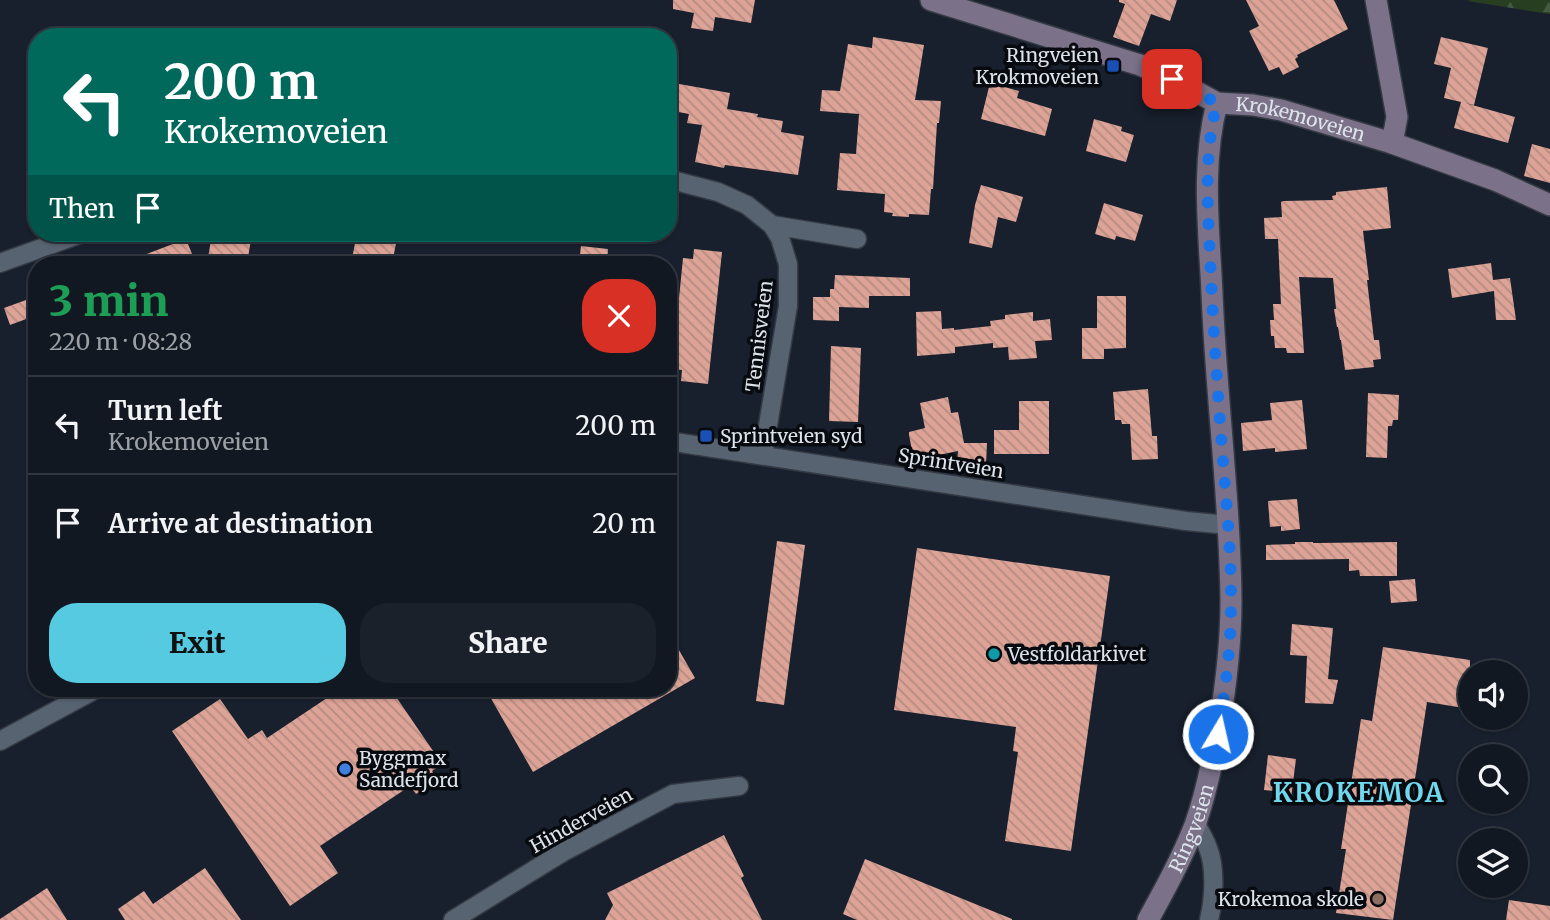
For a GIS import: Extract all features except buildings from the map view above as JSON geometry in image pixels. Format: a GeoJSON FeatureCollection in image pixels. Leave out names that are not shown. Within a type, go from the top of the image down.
{"type":"FeatureCollection","features":[{"type":"Feature","properties":{"kind":"main road","name":"Krokemoveien"},"geometry":{"type":"LineString","coordinates":[[931,0],[1140,65],[1217,103],[1281,110],[1392,143],[1495,180],[1550,205]]}},
{"type":"Feature","properties":{"kind":"main road"},"geometry":{"type":"LineString","coordinates":[[1376,0],[1397,117],[1392,143]]}},
{"type":"Feature","properties":{"kind":"main road","name":"Ringveien"},"geometry":{"type":"LineString","coordinates":[[1148,920],[1182,856],[1195,823],[1215,747],[1229,651],[1231,601],[1228,525],[1213,324],[1208,210],[1211,126],[1217,103]]}},
{"type":"Feature","properties":{"kind":"street","name":"Tennisveien"},"geometry":{"type":"LineString","coordinates":[[677,181],[718,192],[747,205],[772,225],[780,238],[788,264],[788,306],[763,455]]}},
{"type":"Feature","properties":{"kind":"street","name":"Tennisveien"},"geometry":{"type":"LineString","coordinates":[[772,225],[857,239]]}},
{"type":"Feature","properties":{"kind":"street"},"geometry":{"type":"LineString","coordinates":[[0,263],[58,242]]}},
{"type":"Feature","properties":{"kind":"street","name":"Sprintveien"},"geometry":{"type":"LineString","coordinates":[[677,442],[1186,521],[1228,525]]}},
{"type":"Feature","properties":{"kind":"street"},"geometry":{"type":"LineString","coordinates":[[0,741],[81,697]]}},
{"type":"Feature","properties":{"kind":"street","name":"Hinderveien"},"geometry":{"type":"LineString","coordinates":[[453,920],[563,852],[673,794],[739,786]]}},
{"type":"Feature","properties":{"kind":"street"},"geometry":{"type":"LineString","coordinates":[[1195,823],[1208,846],[1213,865],[1209,920]]}},
{"type":"Feature","properties":{"kind":"green space"},"geometry":{"type":"Polygon","coordinates":[[[1550,0],[1550,14],[1467,1],[1550,0]]]}},
{"type":"Feature","properties":{"kind":"place","name":"Ringveien Krokmoveien"},"geometry":{"type":"Point","coordinates":[1113,66]}},
{"type":"Feature","properties":{"kind":"place","name":"Sprintveien syd"},"geometry":{"type":"Point","coordinates":[706,436]}},
{"type":"Feature","properties":{"kind":"place","name":"Vestfoldarkivet"},"geometry":{"type":"Point","coordinates":[994,654]}},
{"type":"Feature","properties":{"kind":"place","name":"Byggmax Sandefjord"},"geometry":{"type":"Point","coordinates":[345,769]}},
{"type":"Feature","properties":{"kind":"place","name":"Krokemoa skole"},"geometry":{"type":"Point","coordinates":[1378,899]}},
{"type":"Feature","properties":{"kind":"district","name":"KROKEMOA"},"geometry":{"type":"Point","coordinates":[1359,793]}},
{"type":"Feature","properties":{"kind":"route"},"geometry":{"type":"LineString","coordinates":[[1172,79],[1217,103],[1211,126],[1208,210],[1231,601],[1229,651],[1218,734]]}}]}
